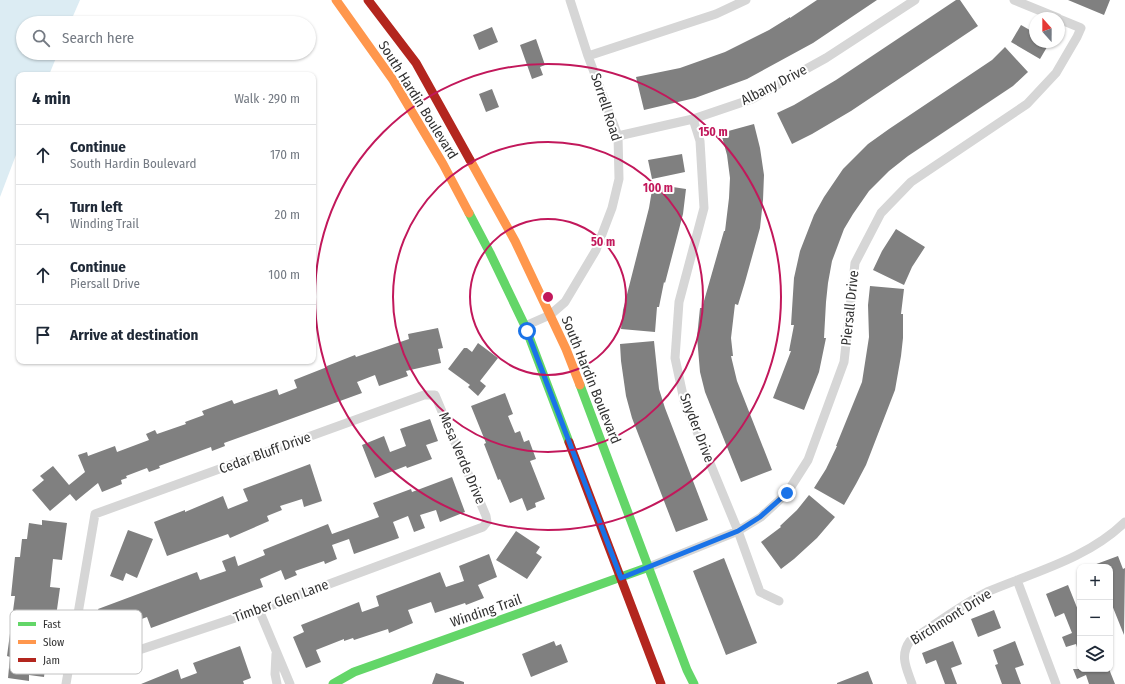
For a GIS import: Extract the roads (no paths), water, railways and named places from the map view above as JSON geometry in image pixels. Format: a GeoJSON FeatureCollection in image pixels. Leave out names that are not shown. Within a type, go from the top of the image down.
{"type":"FeatureCollection","features":[{"type":"Feature","properties":{"kind":"main road","name":"South Hardin Boulevard"},"geometry":{"type":"LineString","coordinates":[[336,0],[393,80],[443,164],[490,253],[524,326],[661,684]]}},
{"type":"Feature","properties":{"kind":"main road","name":"South Hardin Boulevard"},"geometry":{"type":"LineString","coordinates":[[368,0],[416,63],[515,241],[566,349],[687,670],[694,684]]}},
{"type":"Feature","properties":{"kind":"main road","name":"Winding Trail"},"geometry":{"type":"LineString","coordinates":[[333,684],[354,672],[649,567]]}},
{"type":"Feature","properties":{"kind":"street","name":"Sorrell Road"},"geometry":{"type":"LineString","coordinates":[[524,326],[550,315],[565,302],[596,250],[612,208],[619,179],[618,136],[588,56],[570,0]]}},
{"type":"Feature","properties":{"kind":"street"},"geometry":{"type":"LineString","coordinates":[[588,56],[716,14],[746,0]]}},
{"type":"Feature","properties":{"kind":"street","name":"Albany Drive"},"geometry":{"type":"LineString","coordinates":[[618,136],[693,119],[752,99],[826,58],[915,0]]}},
{"type":"Feature","properties":{"kind":"street"},"geometry":{"type":"LineString","coordinates":[[1014,0],[1043,12]]}},
{"type":"Feature","properties":{"kind":"street","name":"Piersall Drive"},"geometry":{"type":"LineString","coordinates":[[649,567],[738,531],[760,517],[787,493],[808,460],[844,362],[855,263],[881,212],[911,182],[1027,104],[1056,73],[1077,37],[1081,28],[1065,21]]}},
{"type":"Feature","properties":{"kind":"street","name":"Snyder Drive"},"geometry":{"type":"LineString","coordinates":[[693,119],[700,141],[704,208],[679,302],[675,358],[684,400],[738,531],[760,592],[778,601]]}},
{"type":"Feature","properties":{"kind":"street","name":"Cedar Bluff Drive"},"geometry":{"type":"LineString","coordinates":[[78,610],[95,514],[424,395],[435,395]]}},
{"type":"Feature","properties":{"kind":"street","name":"Mesa Verde Drive"},"geometry":{"type":"LineString","coordinates":[[435,395],[486,516],[487,522]]}},
{"type":"Feature","properties":{"kind":"street","name":"Timber Glen Lane"},"geometry":{"type":"LineString","coordinates":[[142,649],[258,610],[482,527],[487,522]]}},
{"type":"Feature","properties":{"kind":"street","name":"Birchmont Drive"},"geometry":{"type":"LineString","coordinates":[[912,684],[904,657],[905,648],[910,641],[986,593],[1049,568],[1079,554],[1106,538],[1125,522]]}},
{"type":"Feature","properties":{"kind":"street"},"geometry":{"type":"LineString","coordinates":[[1017,580],[1056,684]]}},
{"type":"Feature","properties":{"kind":"street"},"geometry":{"type":"LineString","coordinates":[[258,610],[290,684]]}},
{"type":"Feature","properties":{"kind":"street"},"geometry":{"type":"LineString","coordinates":[[276,653],[275,674],[277,684]]}},
{"type":"Feature","properties":{"kind":"street"},"geometry":{"type":"LineString","coordinates":[[66,684],[67,674]]}}]}
